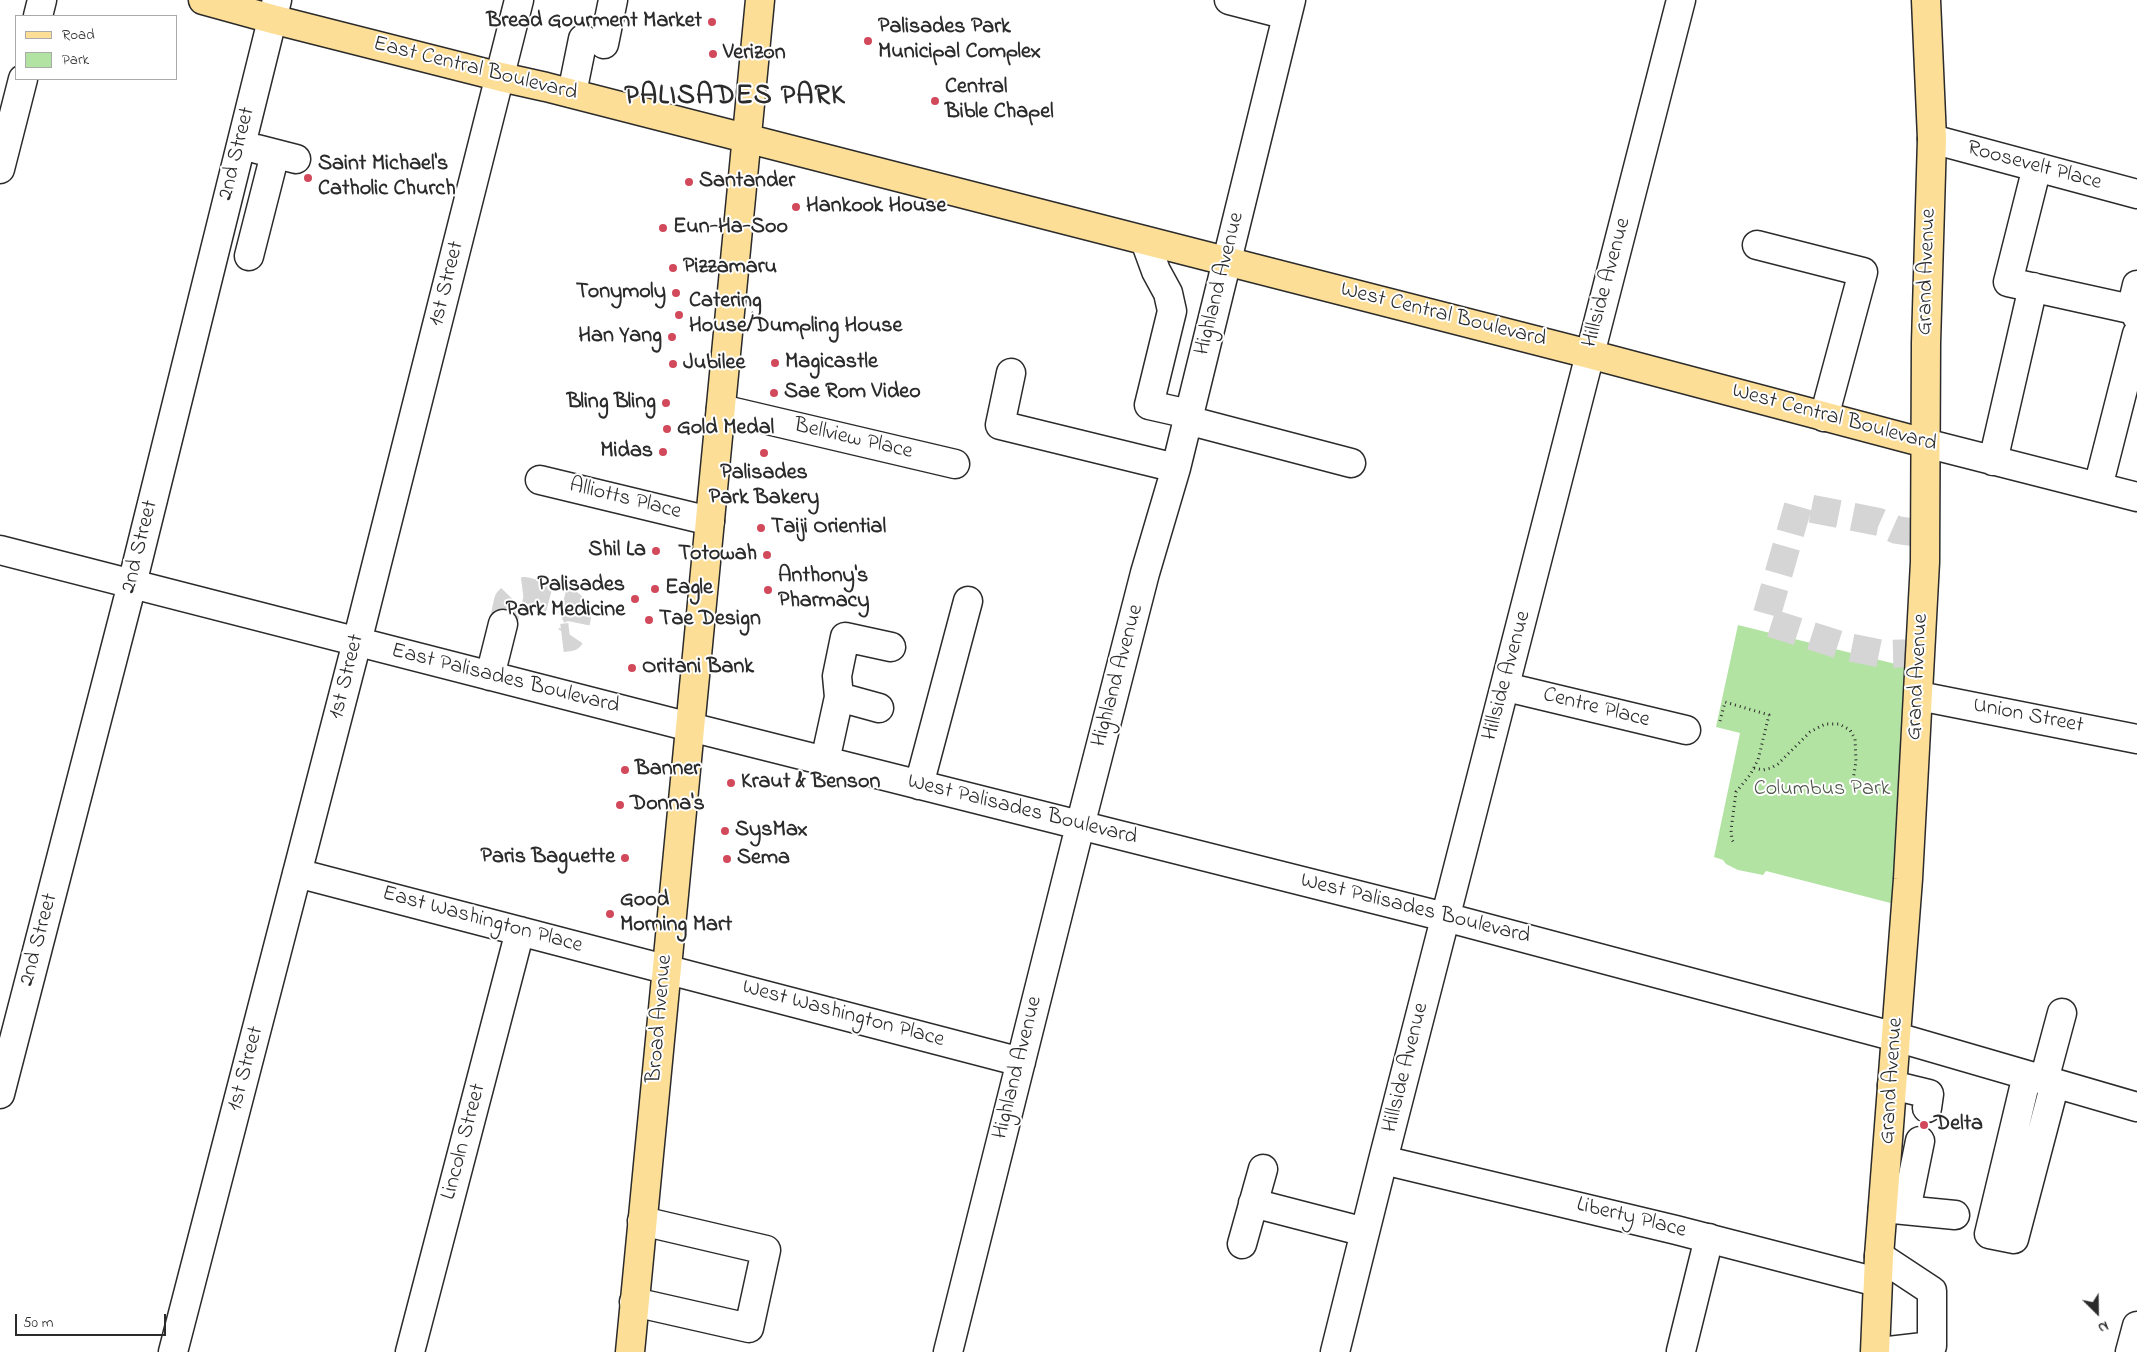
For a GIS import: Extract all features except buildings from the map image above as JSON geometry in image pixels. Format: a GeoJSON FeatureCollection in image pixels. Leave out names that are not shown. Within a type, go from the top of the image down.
{"type":"FeatureCollection","features":[{"type":"Feature","properties":{"kind":"main road","name":"East Central Boulevard"},"geometry":{"type":"LineString","coordinates":[[203,0],[274,10],[501,78],[572,94],[747,139]]}},
{"type":"Feature","properties":{"kind":"main road","name":"Broad Avenue"},"geometry":{"type":"LineString","coordinates":[[630,1352],[760,0]]}},
{"type":"Feature","properties":{"kind":"main road","name":"Grand Avenue"},"geometry":{"type":"LineString","coordinates":[[1875,1352],[1878,1269],[1895,1209],[1892,1085],[1908,879],[1925,562],[1925,443],[1932,139],[1926,0]]}},
{"type":"Feature","properties":{"kind":"main road","name":"West Central Boulevard"},"geometry":{"type":"LineString","coordinates":[[747,139],[1589,354],[1925,443]]}},
{"type":"Feature","properties":{"kind":"street"},"geometry":{"type":"LineString","coordinates":[[38,15],[42,0]]}},
{"type":"Feature","properties":{"kind":"street","name":"1st Street"},"geometry":{"type":"LineString","coordinates":[[173,1352],[358,642],[501,78],[519,0]]}},
{"type":"Feature","properties":{"kind":"street"},"geometry":{"type":"LineString","coordinates":[[572,94],[593,42],[613,0]]}},
{"type":"Feature","properties":{"kind":"street"},"geometry":{"type":"LineString","coordinates":[[1229,0],[1289,8]]}},
{"type":"Feature","properties":{"kind":"street","name":"Hillside Avenue"},"geometry":{"type":"LineString","coordinates":[[1335,1352],[1681,0]]}},
{"type":"Feature","properties":{"kind":"street","name":"Highland Avenue"},"geometry":{"type":"LineString","coordinates":[[948,1352],[1145,573],[1176,468],[1289,8]]}},
{"type":"Feature","properties":{"kind":"street","name":"2nd Street"},"geometry":{"type":"LineString","coordinates":[[0,1094],[132,584],[274,10]]}},
{"type":"Feature","properties":{"kind":"street"},"geometry":{"type":"LineString","coordinates":[[0,169],[23,80]]}},
{"type":"Feature","properties":{"kind":"street","name":"Roosevelt Place"},"geometry":{"type":"LineString","coordinates":[[1932,139],[2137,194]]}},
{"type":"Feature","properties":{"kind":"street"},"geometry":{"type":"LineString","coordinates":[[241,145],[286,156],[249,256]]}},
{"type":"Feature","properties":{"kind":"street"},"geometry":{"type":"LineString","coordinates":[[2037,167],[2008,282],[2137,311],[2098,487]]}},
{"type":"Feature","properties":{"kind":"street"},"geometry":{"type":"LineString","coordinates":[[1145,241],[1156,271],[1168,293],[1172,312],[1149,405],[1351,463]]}},
{"type":"Feature","properties":{"kind":"street"},"geometry":{"type":"LineString","coordinates":[[1757,245],[1863,272],[1824,417]]}},
{"type":"Feature","properties":{"kind":"street"},"geometry":{"type":"LineString","coordinates":[[1993,461],[2033,287]]}},
{"type":"Feature","properties":{"kind":"street"},"geometry":{"type":"LineString","coordinates":[[1012,373],[1000,425],[1176,468]]}},
{"type":"Feature","properties":{"kind":"street","name":"Bellview Place"},"geometry":{"type":"LineString","coordinates":[[721,409],[955,464]]}},
{"type":"Feature","properties":{"kind":"street","name":"West Central Boulevard"},"geometry":{"type":"LineString","coordinates":[[1925,443],[2137,497]]}},
{"type":"Feature","properties":{"kind":"street","name":"Alliotts Place"},"geometry":{"type":"LineString","coordinates":[[540,480],[710,521]]}},
{"type":"Feature","properties":{"kind":"street","name":"East Palisades Boulevard"},"geometry":{"type":"LineString","coordinates":[[0,550],[690,727]]}},
{"type":"Feature","properties":{"kind":"street"},"geometry":{"type":"LineString","coordinates":[[919,785],[968,601]]}},
{"type":"Feature","properties":{"kind":"street"},"geometry":{"type":"LineString","coordinates":[[490,676],[503,624]]}},
{"type":"Feature","properties":{"kind":"street"},"geometry":{"type":"LineString","coordinates":[[825,761],[839,697],[836,676],[845,637],[891,647]]}},
{"type":"Feature","properties":{"kind":"street","name":"Centre Place"},"geometry":{"type":"LineString","coordinates":[[1506,687],[1686,730]]}},
{"type":"Feature","properties":{"kind":"street","name":"Union Street"},"geometry":{"type":"LineString","coordinates":[[1919,696],[2137,739]]}},
{"type":"Feature","properties":{"kind":"street"},"geometry":{"type":"LineString","coordinates":[[839,697],[879,708]]}},
{"type":"Feature","properties":{"kind":"street","name":"West Palisades Boulevard"},"geometry":{"type":"LineString","coordinates":[[690,727],[1445,917],[1896,1037],[2137,1107]]}},
{"type":"Feature","properties":{"kind":"street","name":"East Washington Place"},"geometry":{"type":"LineString","coordinates":[[298,873],[666,969]]}},
{"type":"Feature","properties":{"kind":"street","name":"Lincoln Street"},"geometry":{"type":"LineString","coordinates":[[410,1352],[520,931]]}},
{"type":"Feature","properties":{"kind":"street","name":"West Washington Place"},"geometry":{"type":"LineString","coordinates":[[666,969],[1020,1062]]}},
{"type":"Feature","properties":{"kind":"street"},"geometry":{"type":"LineString","coordinates":[[2042,1079],[2014,1239],[1989,1234],[2042,1079],[2062,1012]]}},
{"type":"Feature","properties":{"kind":"street"},"geometry":{"type":"LineString","coordinates":[[1892,1085],[1929,1094],[1927,1108]]}},
{"type":"Feature","properties":{"kind":"street"},"geometry":{"type":"LineString","coordinates":[[1920,1141],[1895,1209],[1955,1215]]}},
{"type":"Feature","properties":{"kind":"street","name":"Liberty Place"},"geometry":{"type":"LineString","coordinates":[[1383,1160],[1709,1238],[1878,1269],[1932,1291],[1932,1346],[1880,1352]]}},
{"type":"Feature","properties":{"kind":"street"},"geometry":{"type":"LineString","coordinates":[[1242,1244],[1263,1169]]}},
{"type":"Feature","properties":{"kind":"street"},"geometry":{"type":"LineString","coordinates":[[1253,1203],[1365,1232]]}},
{"type":"Feature","properties":{"kind":"street"},"geometry":{"type":"LineString","coordinates":[[634,1302],[749,1328],[766,1250],[642,1221]]}},
{"type":"Feature","properties":{"kind":"street"},"geometry":{"type":"LineString","coordinates":[[1681,1351],[1709,1238]]}},
{"type":"Feature","properties":{"kind":"street"},"geometry":{"type":"LineString","coordinates":[[2130,1352],[2137,1326]]}},
{"type":"Feature","properties":{"kind":"path"},"geometry":{"type":"LineString","coordinates":[[1720,721],[1725,702],[1769,714],[1758,760],[1736,792],[1730,830],[1735,844]]}},
{"type":"Feature","properties":{"kind":"path"},"geometry":{"type":"LineString","coordinates":[[1754,768],[1763,770],[1771,768],[1778,764],[1810,732],[1825,724],[1839,724],[1850,730],[1855,739],[1856,761],[1852,787]]}},
{"type":"Feature","properties":{"kind":"green space","name":"Columbus Park"},"geometry":{"type":"Polygon","coordinates":[[[1738,625],[1920,670],[1906,907],[1766,871],[1763,875],[1738,870],[1726,864],[1723,860],[1714,857],[1740,733],[1716,727],[1738,625]]]}},
{"type":"Feature","properties":{"kind":"tunnel"},"geometry":{"type":"LineString","coordinates":[[1921,653],[1883,654],[1843,646],[1765,621],[1798,506],[1879,522],[1897,530],[1911,532],[1925,530]]}},
{"type":"Feature","properties":{"kind":"tunnel"},"geometry":{"type":"LineString","coordinates":[[503,624],[508,601],[517,592],[525,591],[567,602],[572,606],[577,617],[574,631],[570,637],[562,638]]}},
{"type":"Feature","properties":{"kind":"place","name":"Bread Gourment Market"},"geometry":{"type":"Point","coordinates":[712,22]}},
{"type":"Feature","properties":{"kind":"place","name":"Palisades Park Municipal Complex"},"geometry":{"type":"Point","coordinates":[868,41]}},
{"type":"Feature","properties":{"kind":"place","name":"Verizon"},"geometry":{"type":"Point","coordinates":[713,54]}},
{"type":"Feature","properties":{"kind":"place","name":"Central Bible Chapel"},"geometry":{"type":"Point","coordinates":[935,101]}},
{"type":"Feature","properties":{"kind":"place","name":"Saint Michael's Catholic Church"},"geometry":{"type":"Point","coordinates":[308,178]}},
{"type":"Feature","properties":{"kind":"place","name":"Santander"},"geometry":{"type":"Point","coordinates":[689,182]}},
{"type":"Feature","properties":{"kind":"place","name":"Hankook House"},"geometry":{"type":"Point","coordinates":[796,207]}},
{"type":"Feature","properties":{"kind":"place","name":"Eun-Ha-Soo"},"geometry":{"type":"Point","coordinates":[663,228]}},
{"type":"Feature","properties":{"kind":"place","name":"Pizzamaru"},"geometry":{"type":"Point","coordinates":[673,268]}},
{"type":"Feature","properties":{"kind":"place","name":"Tonymoly"},"geometry":{"type":"Point","coordinates":[676,293]}},
{"type":"Feature","properties":{"kind":"place","name":"Catering House/Dumpling House"},"geometry":{"type":"Point","coordinates":[679,315]}},
{"type":"Feature","properties":{"kind":"place","name":"Han Yang"},"geometry":{"type":"Point","coordinates":[672,337]}},
{"type":"Feature","properties":{"kind":"place","name":"Magicastle"},"geometry":{"type":"Point","coordinates":[775,363]}},
{"type":"Feature","properties":{"kind":"place","name":"Jubilee"},"geometry":{"type":"Point","coordinates":[673,364]}},
{"type":"Feature","properties":{"kind":"place","name":"Sae Rom Video"},"geometry":{"type":"Point","coordinates":[774,393]}},
{"type":"Feature","properties":{"kind":"place","name":"Bling Bling"},"geometry":{"type":"Point","coordinates":[666,403]}},
{"type":"Feature","properties":{"kind":"place","name":"Gold Medal"},"geometry":{"type":"Point","coordinates":[667,429]}},
{"type":"Feature","properties":{"kind":"place","name":"Midas"},"geometry":{"type":"Point","coordinates":[663,452]}},
{"type":"Feature","properties":{"kind":"place","name":"Palisades Park Bakery"},"geometry":{"type":"Point","coordinates":[764,453]}},
{"type":"Feature","properties":{"kind":"place","name":"Taiji Oriential"},"geometry":{"type":"Point","coordinates":[761,528]}},
{"type":"Feature","properties":{"kind":"place","name":"Shil La"},"geometry":{"type":"Point","coordinates":[656,551]}},
{"type":"Feature","properties":{"kind":"place","name":"Totowah"},"geometry":{"type":"Point","coordinates":[767,555]}},
{"type":"Feature","properties":{"kind":"place","name":"Eagle"},"geometry":{"type":"Point","coordinates":[655,589]}},
{"type":"Feature","properties":{"kind":"place","name":"Anthony's Pharmacy"},"geometry":{"type":"Point","coordinates":[768,590]}},
{"type":"Feature","properties":{"kind":"place","name":"Palisades Park Medicine"},"geometry":{"type":"Point","coordinates":[635,599]}},
{"type":"Feature","properties":{"kind":"place","name":"Tae Design"},"geometry":{"type":"Point","coordinates":[649,620]}},
{"type":"Feature","properties":{"kind":"place","name":"Oritani Bank"},"geometry":{"type":"Point","coordinates":[632,668]}},
{"type":"Feature","properties":{"kind":"place","name":"Banner"},"geometry":{"type":"Point","coordinates":[625,770]}},
{"type":"Feature","properties":{"kind":"place","name":"Kraut & Benson"},"geometry":{"type":"Point","coordinates":[731,783]}},
{"type":"Feature","properties":{"kind":"place","name":"Donna's"},"geometry":{"type":"Point","coordinates":[620,805]}},
{"type":"Feature","properties":{"kind":"place","name":"SysMax"},"geometry":{"type":"Point","coordinates":[725,831]}},
{"type":"Feature","properties":{"kind":"place","name":"Paris Baguette"},"geometry":{"type":"Point","coordinates":[625,858]}},
{"type":"Feature","properties":{"kind":"place","name":"Sema"},"geometry":{"type":"Point","coordinates":[727,859]}},
{"type":"Feature","properties":{"kind":"place","name":"Good Morning Mart"},"geometry":{"type":"Point","coordinates":[610,914]}},
{"type":"Feature","properties":{"kind":"place","name":"Delta"},"geometry":{"type":"Point","coordinates":[1924,1125]}},
{"type":"Feature","properties":{"kind":"district","name":"PALISADES PARK"},"geometry":{"type":"Point","coordinates":[735,98]}}]}
